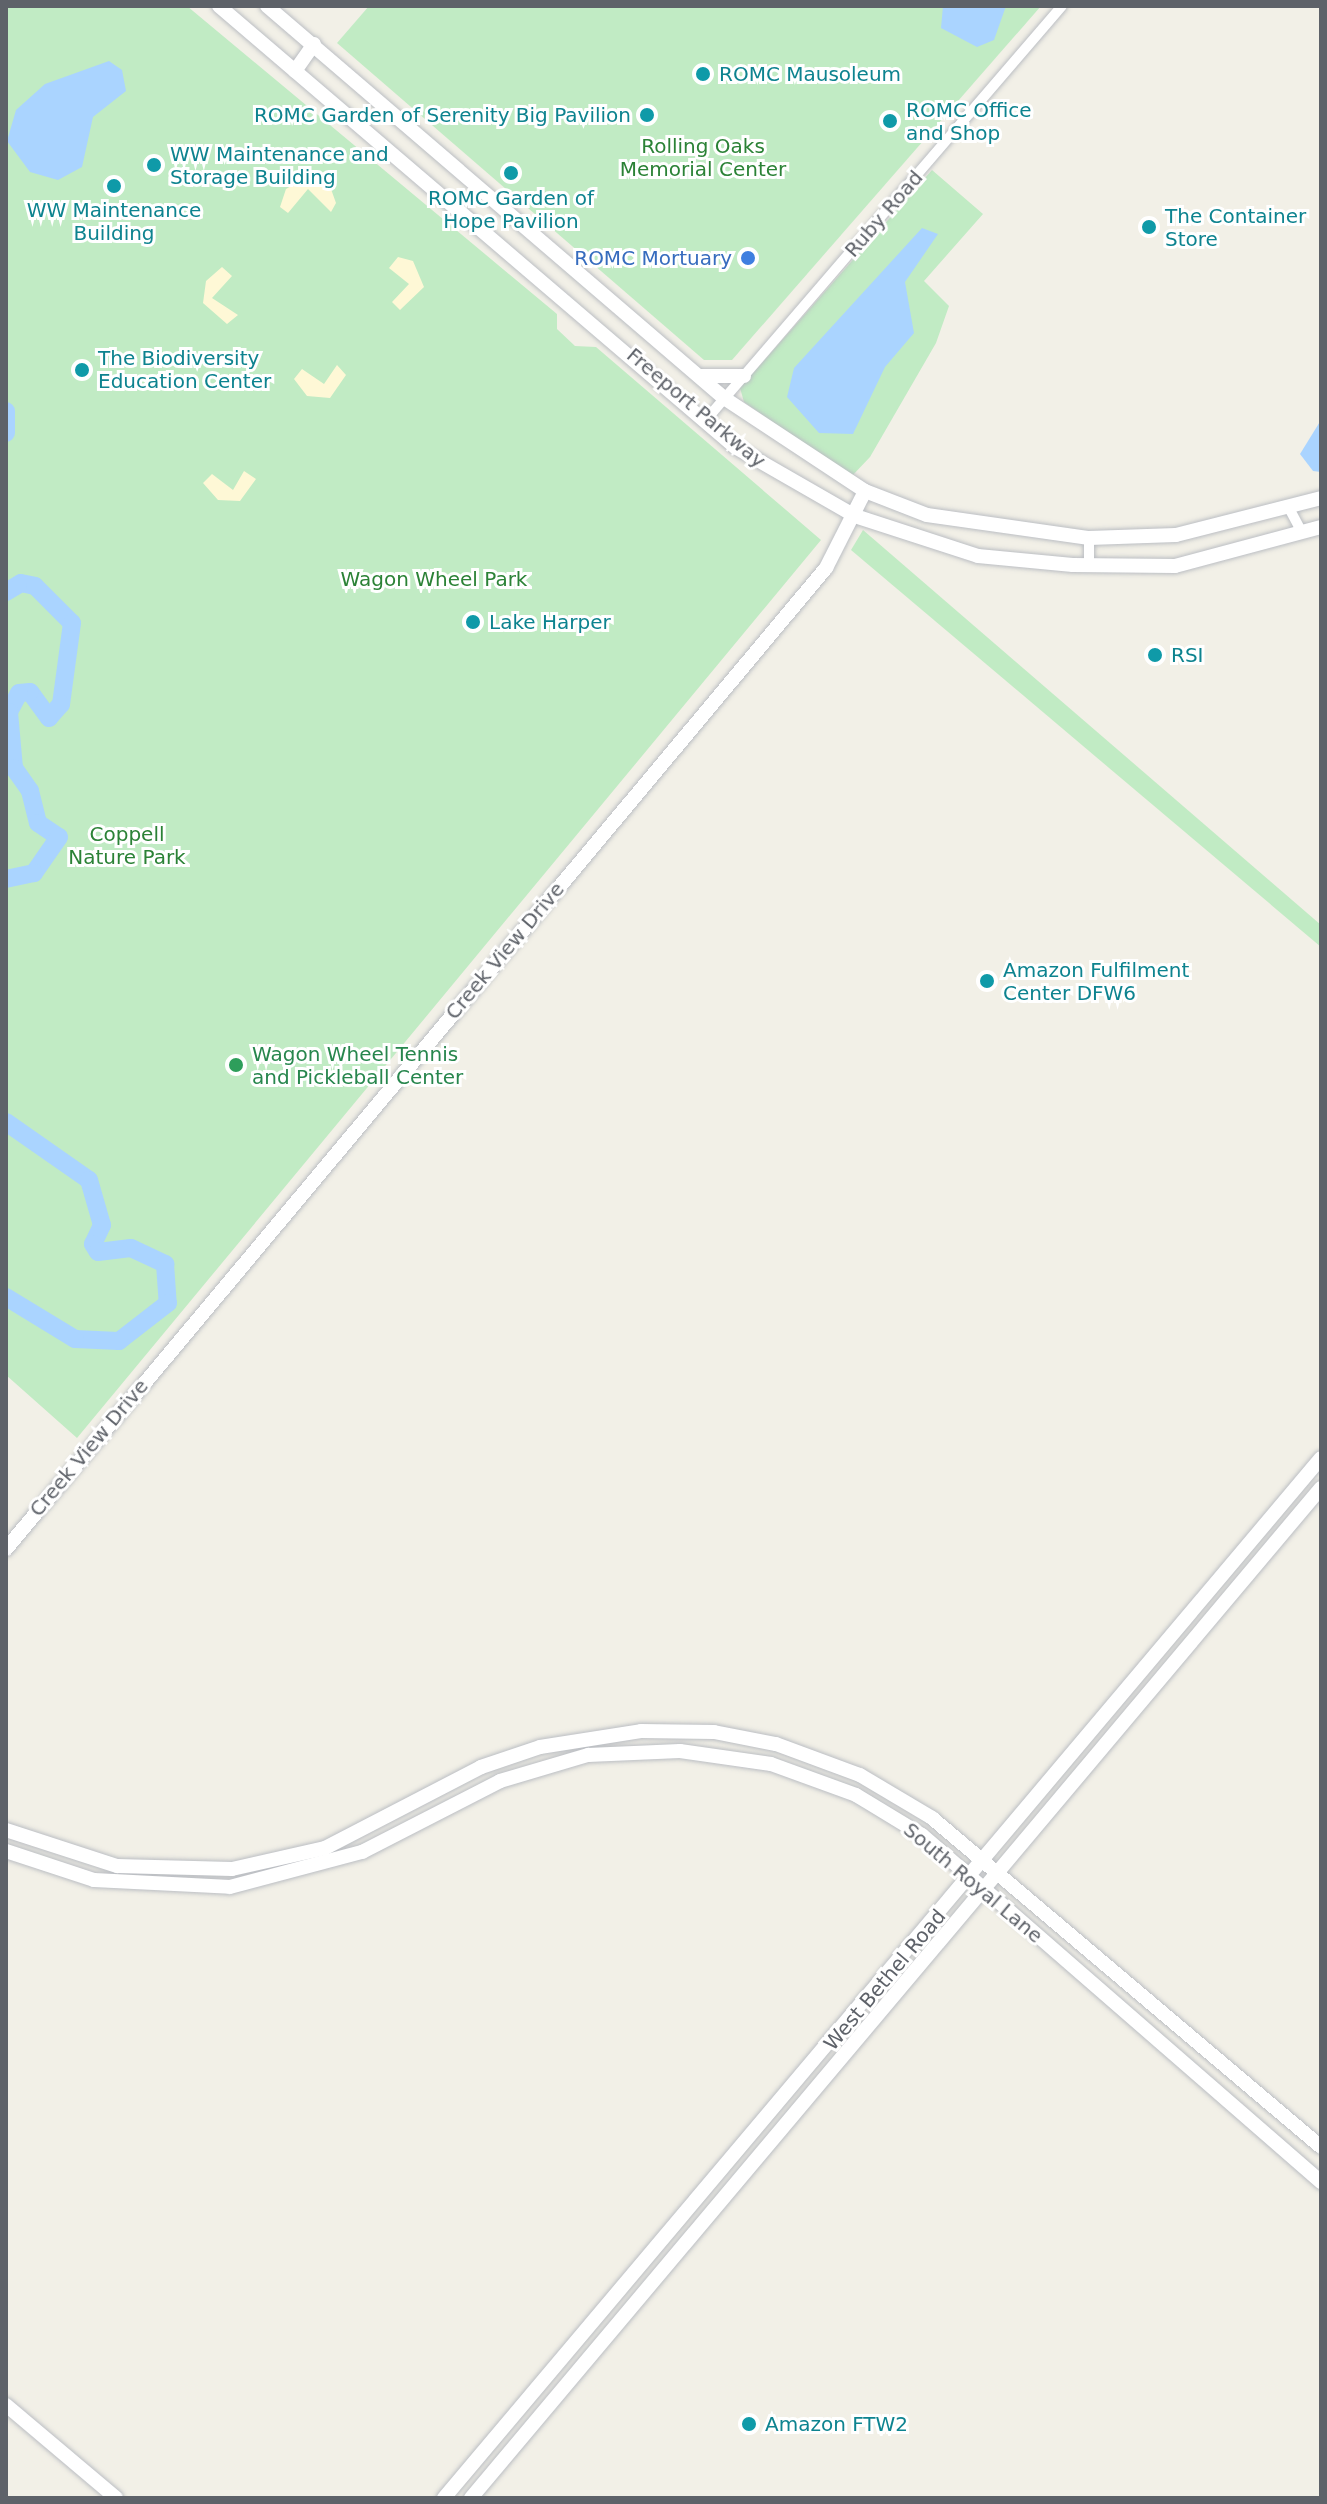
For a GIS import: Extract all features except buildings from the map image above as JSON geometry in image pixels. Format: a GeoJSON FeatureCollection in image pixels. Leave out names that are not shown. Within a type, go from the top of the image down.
{"type":"FeatureCollection","features":[{"type":"Feature","properties":{"kind":"main road","name":"Freeport Parkway"},"geometry":{"type":"LineString","coordinates":[[219,6],[596,323],[705,421],[767,468],[855,516],[978,556],[1089,565],[1175,566],[1321,527]]}},
{"type":"Feature","properties":{"kind":"main road","name":"Freeport Parkway"},"geometry":{"type":"LineString","coordinates":[[267,6],[607,294],[724,398],[865,491],[927,515],[1089,538],[1176,535],[1321,498]]}},
{"type":"Feature","properties":{"kind":"main road"},"geometry":{"type":"LineString","coordinates":[[295,71],[314,44]]}},
{"type":"Feature","properties":{"kind":"main road"},"geometry":{"type":"LineString","coordinates":[[583,312],[607,294]]}},
{"type":"Feature","properties":{"kind":"main road"},"geometry":{"type":"LineString","coordinates":[[596,323],[607,294]]}},
{"type":"Feature","properties":{"kind":"main road"},"geometry":{"type":"LineString","coordinates":[[698,375],[744,376]]}},
{"type":"Feature","properties":{"kind":"main road","name":"Creek View Drive"},"geometry":{"type":"LineString","coordinates":[[6,1549],[826,568],[865,491]]}},
{"type":"Feature","properties":{"kind":"main road","name":"West Bethel Road"},"geometry":{"type":"LineString","coordinates":[[444,2498],[642,2269],[1321,1458]]}},
{"type":"Feature","properties":{"kind":"main road","name":"West Bethel Road"},"geometry":{"type":"LineString","coordinates":[[471,2498],[760,2161],[998,1870],[1321,1488]]}},
{"type":"Feature","properties":{"kind":"main road"},"geometry":{"type":"LineString","coordinates":[[704,1732],[704,1753]]}},
{"type":"Feature","properties":{"kind":"main road","name":"South Royal Lane"},"geometry":{"type":"LineString","coordinates":[[6,1830],[86,1861],[232,1869],[306,1855],[456,1780],[521,1752],[607,1734],[704,1732],[782,1746],[860,1775],[986,1859],[1321,2147]]}},
{"type":"Feature","properties":{"kind":"main road","name":"South Royal Lane"},"geometry":{"type":"LineString","coordinates":[[6,1851],[82,1877],[215,1888],[269,1880],[362,1852],[465,1796],[588,1755],[704,1753],[771,1764],[856,1795],[972,1876],[1321,2182]]}},
{"type":"Feature","properties":{"kind":"main road"},"geometry":{"type":"LineString","coordinates":[[456,1780],[465,1796]]}},
{"type":"Feature","properties":{"kind":"main road"},"geometry":{"type":"LineString","coordinates":[[82,1877],[86,1861]]}},
{"type":"Feature","properties":{"kind":"main road"},"geometry":{"type":"LineString","coordinates":[[744,2146],[760,2161]]}},
{"type":"Feature","properties":{"kind":"main road"},"geometry":{"type":"LineString","coordinates":[[642,2269],[656,2281]]}},
{"type":"Feature","properties":{"kind":"main road"},"geometry":{"type":"LineString","coordinates":[[6,2405],[116,2498]]}},
{"type":"Feature","properties":{"kind":"main road"},"geometry":{"type":"LineString","coordinates":[[468,2470],[484,2483]]}},
{"type":"Feature","properties":{"kind":"street","name":"Ruby Road"},"geometry":{"type":"LineString","coordinates":[[705,421],[1062,6]]}},
{"type":"Feature","properties":{"kind":"street"},"geometry":{"type":"LineString","coordinates":[[1289,508],[1302,532]]}},
{"type":"Feature","properties":{"kind":"street"},"geometry":{"type":"LineString","coordinates":[[1089,538],[1089,565]]}},
{"type":"Feature","properties":{"kind":"green space","name":"Wagon Wheel Park"},"geometry":{"type":"Polygon","coordinates":[[[6,6],[187,6],[557,314],[557,329],[575,346],[596,347],[821,540],[77,1438],[6,1375],[6,6]]]}},
{"type":"Feature","properties":{"kind":"green space","name":"Rolling Oaks Memorial Center"},"geometry":{"type":"Polygon","coordinates":[[[369,6],[1041,6],[732,360],[704,360],[337,43],[369,6]]]}},
{"type":"Feature","properties":{"kind":"green space"},"geometry":{"type":"Polygon","coordinates":[[[932,170],[983,214],[924,281],[949,306],[936,343],[870,457],[851,477],[744,402],[740,388],[932,170]]]}},
{"type":"Feature","properties":{"kind":"green space"},"geometry":{"type":"Polygon","coordinates":[[[863,530],[1321,925],[1321,947],[851,550],[863,530]]]}},
{"type":"Feature","properties":{"kind":"sand"},"geometry":{"type":"Polygon","coordinates":[[[305,178],[331,189],[336,203],[331,212],[308,189],[288,213],[280,207],[286,189],[305,178]]]}},
{"type":"Feature","properties":{"kind":"sand"},"geometry":{"type":"Polygon","coordinates":[[[398,257],[413,261],[424,287],[400,310],[392,302],[409,284],[389,268],[398,257]]]}},
{"type":"Feature","properties":{"kind":"sand"},"geometry":{"type":"Polygon","coordinates":[[[222,267],[232,276],[212,298],[238,315],[227,324],[203,303],[206,281],[222,267]]]}},
{"type":"Feature","properties":{"kind":"sand"},"geometry":{"type":"Polygon","coordinates":[[[337,365],[346,375],[330,398],[307,396],[294,379],[302,369],[324,384],[337,365]]]}},
{"type":"Feature","properties":{"kind":"sand"},"geometry":{"type":"Polygon","coordinates":[[[244,471],[256,479],[240,501],[218,500],[203,483],[212,474],[233,490],[244,471]]]}},
{"type":"Feature","properties":{"kind":"water"},"geometry":{"type":"Polygon","coordinates":[[[943,6],[1006,6],[994,40],[977,47],[941,28],[943,6]]]}},
{"type":"Feature","properties":{"kind":"water"},"geometry":{"type":"Polygon","coordinates":[[[109,61],[122,70],[126,91],[93,117],[82,167],[58,180],[30,172],[7,141],[16,110],[45,84],[109,61]]]}},
{"type":"Feature","properties":{"kind":"water"},"geometry":{"type":"Polygon","coordinates":[[[922,228],[938,234],[905,282],[914,333],[885,367],[853,434],[819,433],[787,397],[794,368],[922,228]]]}},
{"type":"Feature","properties":{"kind":"water"},"geometry":{"type":"Polygon","coordinates":[[[1321,420],[1321,472],[1313,471],[1300,454],[1321,420]]]}},
{"type":"Feature","properties":{"kind":"waterway"},"geometry":{"type":"LineString","coordinates":[[6,411],[6,433]]}},
{"type":"Feature","properties":{"kind":"waterway"},"geometry":{"type":"LineString","coordinates":[[6,592],[21,583],[35,586],[72,623],[61,704],[49,718],[30,692],[19,693],[9,712],[14,768],[30,791],[38,823],[59,837],[34,873],[6,879]]}},
{"type":"Feature","properties":{"kind":"waterway"},"geometry":{"type":"LineString","coordinates":[[6,1122],[89,1180],[102,1225],[93,1244],[98,1252],[131,1248],[165,1264],[168,1303],[119,1341],[75,1339],[6,1297]]}},
{"type":"Feature","properties":{"kind":"place","name":"ROMC Mausoleum"},"geometry":{"type":"Point","coordinates":[703,74]}},
{"type":"Feature","properties":{"kind":"place","name":"ROMC Garden of Serenity Big Pavilion"},"geometry":{"type":"Point","coordinates":[647,115]}},
{"type":"Feature","properties":{"kind":"place","name":"ROMC Office and Shop"},"geometry":{"type":"Point","coordinates":[890,121]}},
{"type":"Feature","properties":{"kind":"place","name":"WW Maintenance and Storage Building"},"geometry":{"type":"Point","coordinates":[154,165]}},
{"type":"Feature","properties":{"kind":"place","name":"ROMC Garden of Hope Pavilion"},"geometry":{"type":"Point","coordinates":[511,173]}},
{"type":"Feature","properties":{"kind":"place","name":"WW Maintenance Building"},"geometry":{"type":"Point","coordinates":[114,186]}},
{"type":"Feature","properties":{"kind":"place","name":"The Container Store"},"geometry":{"type":"Point","coordinates":[1149,227]}},
{"type":"Feature","properties":{"kind":"place","name":"ROMC Mortuary"},"geometry":{"type":"Point","coordinates":[748,258]}},
{"type":"Feature","properties":{"kind":"place","name":"The Biodiversity Education Center"},"geometry":{"type":"Point","coordinates":[82,370]}},
{"type":"Feature","properties":{"kind":"place","name":"Lake Harper"},"geometry":{"type":"Point","coordinates":[473,622]}},
{"type":"Feature","properties":{"kind":"place","name":"RSI"},"geometry":{"type":"Point","coordinates":[1155,655]}},
{"type":"Feature","properties":{"kind":"place","name":"Amazon Fulfilment Center DFW6"},"geometry":{"type":"Point","coordinates":[987,981]}},
{"type":"Feature","properties":{"kind":"place","name":"Wagon Wheel Tennis and Pickleball Center"},"geometry":{"type":"Point","coordinates":[236,1065]}},
{"type":"Feature","properties":{"kind":"place","name":"Amazon FTW2"},"geometry":{"type":"Point","coordinates":[749,2424]}},
{"type":"Feature","properties":{"kind":"park label","name":"Coppell Nature Park"},"geometry":{"type":"Point","coordinates":[127,846]}}]}
